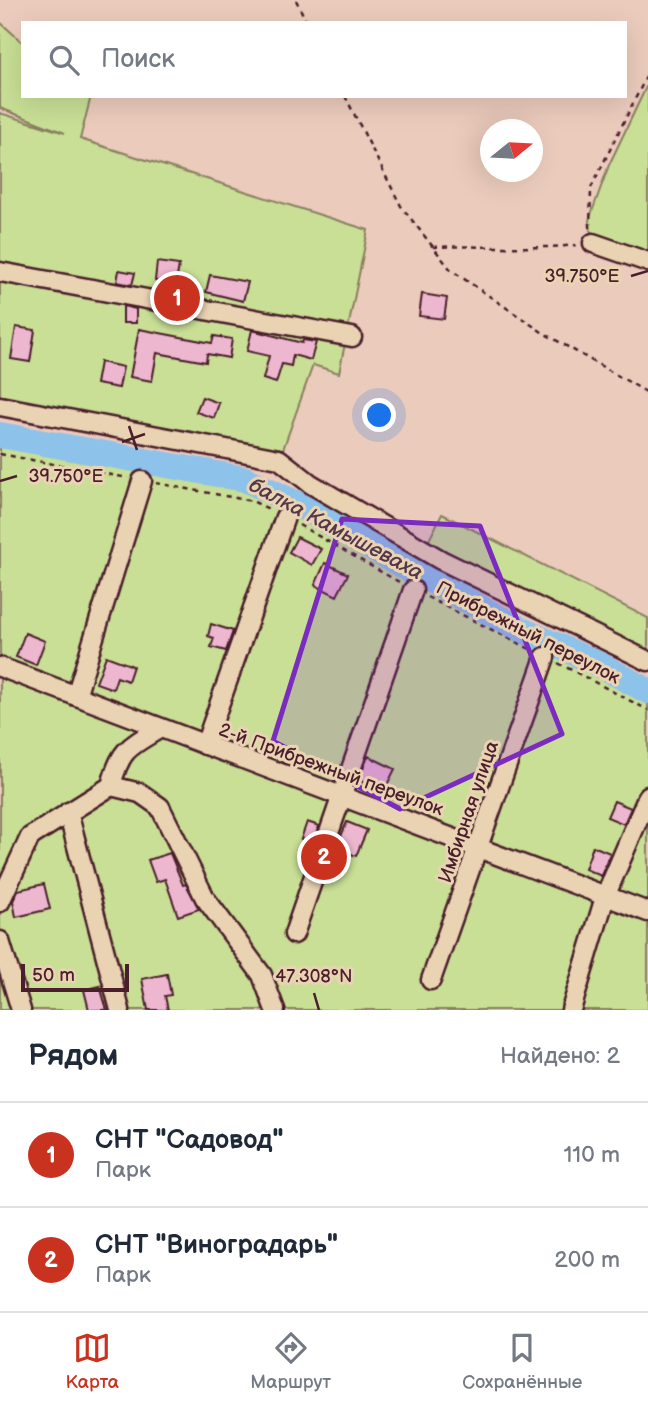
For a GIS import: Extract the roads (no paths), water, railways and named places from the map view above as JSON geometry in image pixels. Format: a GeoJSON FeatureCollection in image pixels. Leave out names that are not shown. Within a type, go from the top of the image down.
{"type":"FeatureCollection","features":[{"type":"Feature","properties":{"kind":"street"},"geometry":{"type":"LineString","coordinates":[[593,243],[648,262]]}},
{"type":"Feature","properties":{"kind":"street"},"geometry":{"type":"LineString","coordinates":[[0,272],[352,337]]}},
{"type":"Feature","properties":{"kind":"street"},"geometry":{"type":"LineString","coordinates":[[0,406],[279,459],[311,484],[441,559],[648,661]]}},
{"type":"Feature","properties":{"kind":"street"},"geometry":{"type":"LineString","coordinates":[[76,696],[142,481]]}},
{"type":"Feature","properties":{"kind":"street"},"geometry":{"type":"LineString","coordinates":[[205,745],[285,517]]}},
{"type":"Feature","properties":{"kind":"street"},"geometry":{"type":"LineString","coordinates":[[294,934],[413,590]]}},
{"type":"Feature","properties":{"kind":"street","name":"Имбирная улица"},"geometry":{"type":"LineString","coordinates":[[431,980],[545,657]]}},
{"type":"Feature","properties":{"kind":"street","name":"2-й Прибрежный переулок"},"geometry":{"type":"LineString","coordinates":[[0,667],[648,912]]}},
{"type":"Feature","properties":{"kind":"street"},"geometry":{"type":"LineString","coordinates":[[0,902],[30,836],[111,786],[116,767],[128,747],[159,729]]}},
{"type":"Feature","properties":{"kind":"street"},"geometry":{"type":"LineString","coordinates":[[111,786],[140,793],[160,807],[205,898],[262,975],[275,1010]]}},
{"type":"Feature","properties":{"kind":"street"},"geometry":{"type":"LineString","coordinates":[[571,1010],[605,897],[648,796]]}},
{"type":"Feature","properties":{"kind":"street"},"geometry":{"type":"LineString","coordinates":[[68,812],[120,1010]]}},
{"type":"Feature","properties":{"kind":"street"},"geometry":{"type":"LineString","coordinates":[[0,941],[21,1010]]}},
{"type":"Feature","properties":{"kind":"waterway","name":"балка Камышеваха"},"geometry":{"type":"LineString","coordinates":[[0,435],[245,479],[299,505],[520,629],[596,663],[648,691]]}},
{"type":"Feature","properties":{"kind":"place","name":"СНТ \"Садовод\""},"geometry":{"type":"Point","coordinates":[177,298]}},
{"type":"Feature","properties":{"kind":"place","name":"СНТ \"Виноградарь\""},"geometry":{"type":"Point","coordinates":[324,857]}}]}
